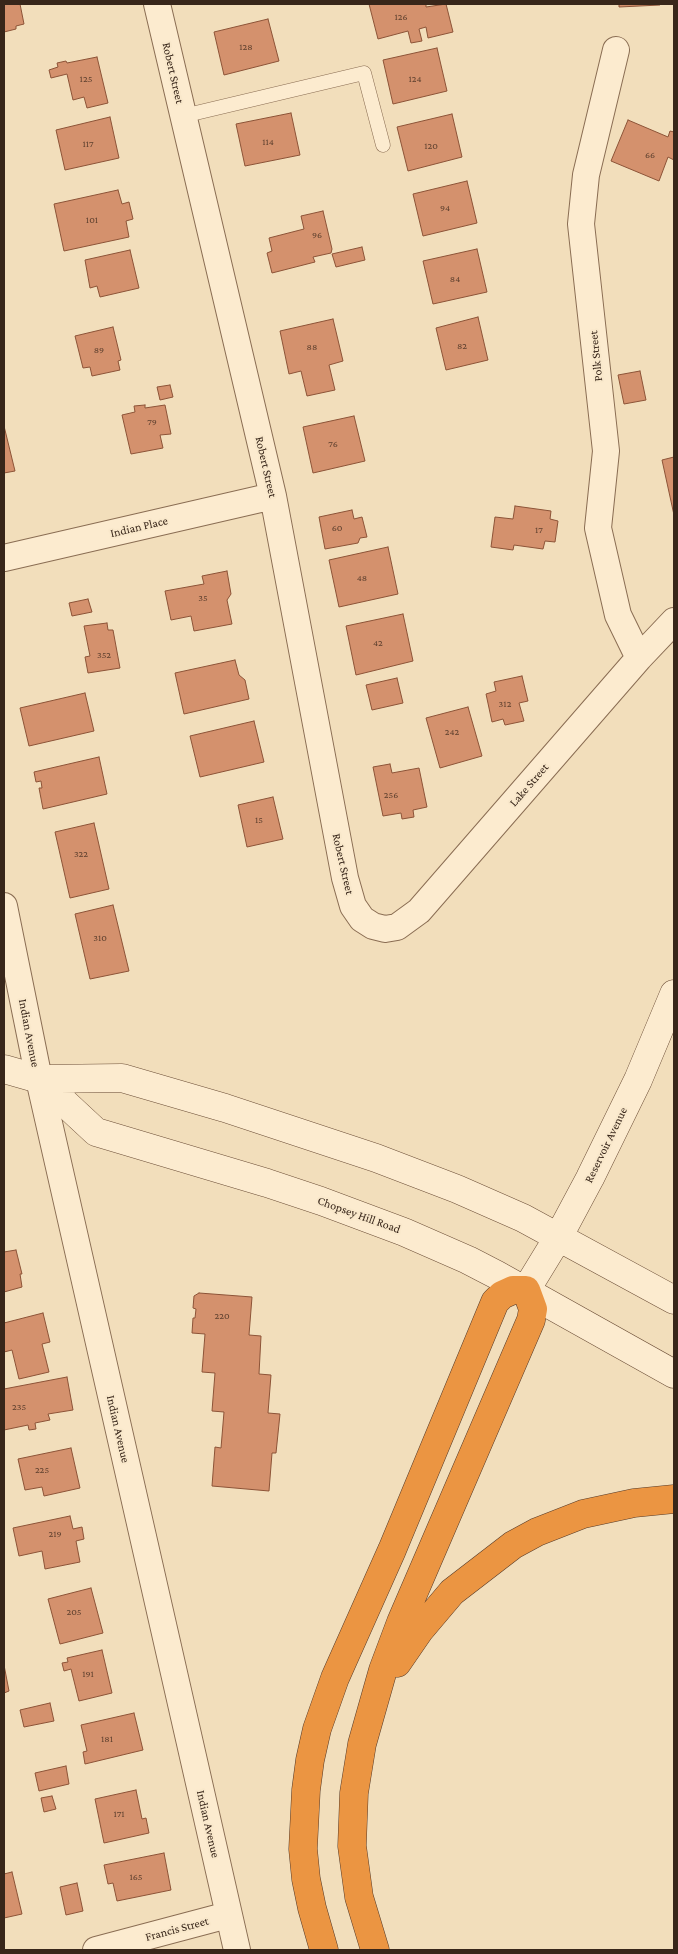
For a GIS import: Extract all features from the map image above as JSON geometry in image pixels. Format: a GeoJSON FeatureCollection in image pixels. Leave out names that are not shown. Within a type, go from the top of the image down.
{"type":"FeatureCollection","features":[{"type":"Feature","properties":{"kind":"highway"},"geometry":{"type":"LineString","coordinates":[[324,1950],[312,1908],[306,1879],[303,1849],[306,1790],[317,1730],[335,1678],[392,1550],[495,1302],[502,1294],[513,1290],[526,1290],[533,1309],[531,1320],[401,1622],[383,1670],[368,1720],[358,1769],[352,1821],[354,1871],[361,1906],[375,1950]]}},
{"type":"Feature","properties":{"kind":"highway"},"geometry":{"type":"LineString","coordinates":[[358,1769],[371,1721],[391,1673],[419,1631],[452,1592],[513,1545],[559,1523],[606,1508],[634,1502],[674,1499]]}},
{"type":"Feature","properties":{"kind":"main road","name":"Reservoir Avenue"},"geometry":{"type":"LineString","coordinates":[[526,1290],[559,1236],[638,1080],[674,994]]}},
{"type":"Feature","properties":{"kind":"main road","name":"Chopsey Hill Road"},"geometry":{"type":"LineString","coordinates":[[4,1069],[38,1079],[122,1078],[225,1108],[424,1176],[496,1205],[559,1236],[674,1300]]}},
{"type":"Feature","properties":{"kind":"main road","name":"Chopsey Hill Road"},"geometry":{"type":"LineString","coordinates":[[38,1079],[96,1132],[267,1183],[363,1216],[468,1260],[526,1290],[674,1374]]}},
{"type":"Feature","properties":{"kind":"street","name":"Robert Street"},"geometry":{"type":"LineString","coordinates":[[157,4],[274,496],[344,878],[354,906],[362,919],[373,926]]}},
{"type":"Feature","properties":{"kind":"street","name":"Polk Street"},"geometry":{"type":"LineString","coordinates":[[616,50],[586,175],[581,224],[606,451],[598,528],[618,615],[639,658]]}},
{"type":"Feature","properties":{"kind":"street","name":"Indian Place"},"geometry":{"type":"LineString","coordinates":[[4,558],[274,496]]}},
{"type":"Feature","properties":{"kind":"street","name":"Lake Street"},"geometry":{"type":"LineString","coordinates":[[373,926],[385,929],[397,926],[419,911],[639,658],[674,621]]}},
{"type":"Feature","properties":{"kind":"street","name":"Indian Avenue"},"geometry":{"type":"LineString","coordinates":[[4,906],[38,1079],[237,1950]]}},
{"type":"Feature","properties":{"kind":"street","name":"Francis Street"},"geometry":{"type":"LineString","coordinates":[[96,1950],[228,1915]]}},
{"type":"Feature","properties":{"kind":"lane"},"geometry":{"type":"LineString","coordinates":[[183,116],[364,73],[383,145]]}},
{"type":"Feature","properties":{"kind":"building"},"geometry":{"type":"Polygon","coordinates":[[[4,4],[20,4],[24,24],[16,26],[16,29],[4,32],[4,4]]]}},
{"type":"Feature","properties":{"kind":"building"},"geometry":{"type":"Polygon","coordinates":[[[369,4],[426,4],[426,7],[446,4],[453,32],[428,38],[426,27],[419,29],[422,41],[411,43],[408,31],[378,39],[369,4]]]}},
{"type":"Feature","properties":{"kind":"building"},"geometry":{"type":"Polygon","coordinates":[[[619,4],[660,4],[660,5],[619,7],[619,4]]]}},
{"type":"Feature","properties":{"kind":"building"},"geometry":{"type":"Polygon","coordinates":[[[268,19],[279,61],[224,75],[214,32],[268,19]]]}},
{"type":"Feature","properties":{"kind":"building"},"geometry":{"type":"Polygon","coordinates":[[[437,48],[447,91],[393,104],[383,60],[437,48]]]}},
{"type":"Feature","properties":{"kind":"building"},"geometry":{"type":"Polygon","coordinates":[[[97,57],[108,103],[87,108],[84,97],[73,100],[67,74],[51,78],[49,70],[58,67],[57,63],[97,57]]]}},
{"type":"Feature","properties":{"kind":"building"},"geometry":{"type":"Polygon","coordinates":[[[291,113],[300,155],[245,166],[236,124],[291,113]]]}},
{"type":"Feature","properties":{"kind":"building"},"geometry":{"type":"Polygon","coordinates":[[[452,114],[462,157],[408,171],[397,127],[452,114]]]}},
{"type":"Feature","properties":{"kind":"building"},"geometry":{"type":"Polygon","coordinates":[[[110,117],[119,158],[65,170],[56,130],[110,117]]]}},
{"type":"Feature","properties":{"kind":"building"},"geometry":{"type":"Polygon","coordinates":[[[628,120],[668,137],[670,131],[674,132],[674,160],[668,157],[659,181],[611,161],[628,120]]]}},
{"type":"Feature","properties":{"kind":"building"},"geometry":{"type":"Polygon","coordinates":[[[467,181],[477,223],[423,236],[413,194],[467,181]]]}},
{"type":"Feature","properties":{"kind":"building"},"geometry":{"type":"Polygon","coordinates":[[[118,190],[122,204],[129,202],[133,219],[126,221],[129,237],[64,251],[54,204],[118,190]]]}},
{"type":"Feature","properties":{"kind":"building"},"geometry":{"type":"Polygon","coordinates":[[[323,211],[332,249],[331,253],[313,257],[315,262],[272,273],[267,253],[272,251],[269,238],[304,229],[301,216],[323,211]]]}},
{"type":"Feature","properties":{"kind":"building"},"geometry":{"type":"Polygon","coordinates":[[[362,247],[365,260],[336,267],[332,254],[362,247]]]}},
{"type":"Feature","properties":{"kind":"building"},"geometry":{"type":"Polygon","coordinates":[[[477,249],[487,292],[433,304],[423,261],[477,249]]]}},
{"type":"Feature","properties":{"kind":"building"},"geometry":{"type":"Polygon","coordinates":[[[130,250],[139,288],[100,297],[97,286],[90,288],[85,260],[130,250]]]}},
{"type":"Feature","properties":{"kind":"building"},"geometry":{"type":"Polygon","coordinates":[[[478,317],[488,360],[446,370],[436,328],[478,317]]]}},
{"type":"Feature","properties":{"kind":"building"},"geometry":{"type":"Polygon","coordinates":[[[333,319],[343,361],[329,365],[335,390],[307,396],[301,371],[289,374],[280,331],[333,319]]]}},
{"type":"Feature","properties":{"kind":"building"},"geometry":{"type":"Polygon","coordinates":[[[113,327],[121,360],[118,361],[120,370],[92,376],[90,367],[83,368],[75,336],[113,327]]]}},
{"type":"Feature","properties":{"kind":"building"},"geometry":{"type":"Polygon","coordinates":[[[640,371],[646,400],[624,404],[618,375],[640,371]]]}},
{"type":"Feature","properties":{"kind":"building"},"geometry":{"type":"Polygon","coordinates":[[[170,385],[173,397],[160,400],[157,387],[170,385]]]}},
{"type":"Feature","properties":{"kind":"building"},"geometry":{"type":"Polygon","coordinates":[[[145,405],[145,408],[165,405],[171,434],[160,435],[163,448],[131,454],[122,415],[135,412],[134,406],[145,405]]]}},
{"type":"Feature","properties":{"kind":"building"},"geometry":{"type":"Polygon","coordinates":[[[354,416],[365,461],[313,473],[303,427],[354,416]]]}},
{"type":"Feature","properties":{"kind":"building"},"geometry":{"type":"Polygon","coordinates":[[[4,426],[15,471],[4,473],[4,426]]]}},
{"type":"Feature","properties":{"kind":"building"},"geometry":{"type":"Polygon","coordinates":[[[674,457],[674,515],[662,460],[674,457]]]}},
{"type":"Feature","properties":{"kind":"building"},"geometry":{"type":"Polygon","coordinates":[[[515,506],[551,511],[550,519],[558,521],[555,542],[545,541],[543,549],[514,545],[513,550],[491,547],[495,517],[513,519],[515,506]]]}},
{"type":"Feature","properties":{"kind":"building"},"geometry":{"type":"Polygon","coordinates":[[[352,510],[354,519],[362,517],[367,537],[360,538],[358,543],[325,549],[319,517],[352,510]]]}},
{"type":"Feature","properties":{"kind":"building"},"geometry":{"type":"Polygon","coordinates":[[[388,547],[398,594],[339,607],[329,560],[388,547]]]}},
{"type":"Feature","properties":{"kind":"building"},"geometry":{"type":"Polygon","coordinates":[[[227,571],[231,594],[227,600],[232,624],[194,631],[191,616],[171,620],[165,591],[204,584],[202,576],[227,571]]]}},
{"type":"Feature","properties":{"kind":"building"},"geometry":{"type":"Polygon","coordinates":[[[88,599],[92,612],[72,616],[69,603],[88,599]]]}},
{"type":"Feature","properties":{"kind":"building"},"geometry":{"type":"Polygon","coordinates":[[[403,614],[413,661],[356,675],[346,626],[403,614]]]}},
{"type":"Feature","properties":{"kind":"building"},"geometry":{"type":"Polygon","coordinates":[[[107,623],[108,630],[113,630],[120,668],[88,673],[85,657],[90,656],[84,626],[107,623]]]}},
{"type":"Feature","properties":{"kind":"building"},"geometry":{"type":"Polygon","coordinates":[[[235,660],[239,675],[245,680],[249,699],[184,714],[175,673],[235,660]]]}},
{"type":"Feature","properties":{"kind":"building"},"geometry":{"type":"Polygon","coordinates":[[[522,676],[528,701],[519,703],[524,721],[505,725],[503,719],[492,722],[486,694],[496,691],[494,682],[522,676]]]}},
{"type":"Feature","properties":{"kind":"building"},"geometry":{"type":"Polygon","coordinates":[[[397,678],[403,703],[372,710],[366,685],[397,678]]]}},
{"type":"Feature","properties":{"kind":"building"},"geometry":{"type":"Polygon","coordinates":[[[85,693],[94,731],[29,746],[20,708],[85,693]]]}},
{"type":"Feature","properties":{"kind":"building"},"geometry":{"type":"Polygon","coordinates":[[[468,707],[482,756],[440,768],[426,718],[468,707]]]}},
{"type":"Feature","properties":{"kind":"building"},"geometry":{"type":"Polygon","coordinates":[[[254,721],[264,762],[200,777],[190,736],[254,721]]]}},
{"type":"Feature","properties":{"kind":"building"},"geometry":{"type":"Polygon","coordinates":[[[99,757],[107,794],[43,809],[39,788],[42,788],[41,781],[36,782],[34,772],[99,757]]]}},
{"type":"Feature","properties":{"kind":"building"},"geometry":{"type":"Polygon","coordinates":[[[390,764],[392,773],[419,768],[427,807],[413,810],[414,817],[402,819],[401,813],[383,816],[373,767],[390,764]]]}},
{"type":"Feature","properties":{"kind":"building"},"geometry":{"type":"Polygon","coordinates":[[[273,797],[283,839],[247,847],[238,805],[273,797]]]}},
{"type":"Feature","properties":{"kind":"building"},"geometry":{"type":"Polygon","coordinates":[[[94,823],[109,889],[70,898],[55,832],[94,823]]]}},
{"type":"Feature","properties":{"kind":"building"},"geometry":{"type":"Polygon","coordinates":[[[113,905],[129,971],[90,979],[75,914],[113,905]]]}},
{"type":"Feature","properties":{"kind":"building"},"geometry":{"type":"Polygon","coordinates":[[[16,1250],[22,1274],[20,1274],[22,1287],[4,1292],[4,1252],[16,1250]]]}},
{"type":"Feature","properties":{"kind":"building"},"geometry":{"type":"Polygon","coordinates":[[[199,1293],[252,1297],[249,1335],[261,1336],[259,1374],[271,1375],[268,1413],[280,1414],[276,1453],[272,1453],[269,1491],[212,1486],[215,1447],[221,1448],[224,1412],[212,1411],[215,1373],[202,1372],[205,1334],[192,1333],[196,1309],[193,1308],[194,1296],[199,1293]]]}},
{"type":"Feature","properties":{"kind":"building"},"geometry":{"type":"Polygon","coordinates":[[[43,1313],[50,1342],[42,1344],[49,1372],[19,1379],[12,1350],[4,1352],[4,1323],[43,1313]]]}},
{"type":"Feature","properties":{"kind":"building"},"geometry":{"type":"Polygon","coordinates":[[[67,1377],[73,1410],[48,1414],[50,1420],[35,1423],[36,1429],[29,1430],[28,1425],[4,1430],[4,1389],[67,1377]]]}},
{"type":"Feature","properties":{"kind":"building"},"geometry":{"type":"Polygon","coordinates":[[[71,1448],[80,1488],[44,1496],[42,1487],[25,1490],[18,1459],[71,1448]]]}},
{"type":"Feature","properties":{"kind":"building"},"geometry":{"type":"Polygon","coordinates":[[[70,1516],[73,1529],[82,1527],[84,1539],[76,1541],[80,1562],[45,1569],[42,1551],[19,1556],[13,1528],[70,1516]]]}},
{"type":"Feature","properties":{"kind":"building"},"geometry":{"type":"Polygon","coordinates":[[[91,1588],[103,1633],[60,1644],[48,1599],[91,1588]]]}},
{"type":"Feature","properties":{"kind":"building"},"geometry":{"type":"Polygon","coordinates":[[[102,1650],[112,1693],[79,1701],[71,1669],[64,1671],[62,1663],[68,1662],[67,1658],[102,1650]]]}},
{"type":"Feature","properties":{"kind":"building"},"geometry":{"type":"Polygon","coordinates":[[[4,1665],[9,1691],[4,1693],[4,1665]]]}},
{"type":"Feature","properties":{"kind":"building"},"geometry":{"type":"Polygon","coordinates":[[[50,1703],[54,1721],[24,1727],[20,1710],[50,1703]]]}},
{"type":"Feature","properties":{"kind":"building"},"geometry":{"type":"Polygon","coordinates":[[[134,1713],[143,1750],[85,1764],[83,1752],[87,1751],[81,1725],[134,1713]]]}},
{"type":"Feature","properties":{"kind":"building"},"geometry":{"type":"Polygon","coordinates":[[[66,1766],[69,1784],[39,1791],[35,1773],[66,1766]]]}},
{"type":"Feature","properties":{"kind":"building"},"geometry":{"type":"Polygon","coordinates":[[[136,1790],[142,1819],[146,1818],[149,1833],[104,1843],[95,1799],[136,1790]]]}},
{"type":"Feature","properties":{"kind":"building"},"geometry":{"type":"Polygon","coordinates":[[[52,1796],[56,1809],[44,1812],[41,1798],[52,1796]]]}},
{"type":"Feature","properties":{"kind":"building"},"geometry":{"type":"Polygon","coordinates":[[[164,1853],[171,1890],[117,1901],[113,1883],[108,1884],[104,1865],[164,1853]]]}},
{"type":"Feature","properties":{"kind":"building"},"geometry":{"type":"Polygon","coordinates":[[[12,1872],[22,1914],[4,1918],[4,1874],[12,1872]]]}},
{"type":"Feature","properties":{"kind":"building"},"geometry":{"type":"Polygon","coordinates":[[[77,1883],[83,1911],[66,1915],[60,1887],[77,1883]]]}}]}
